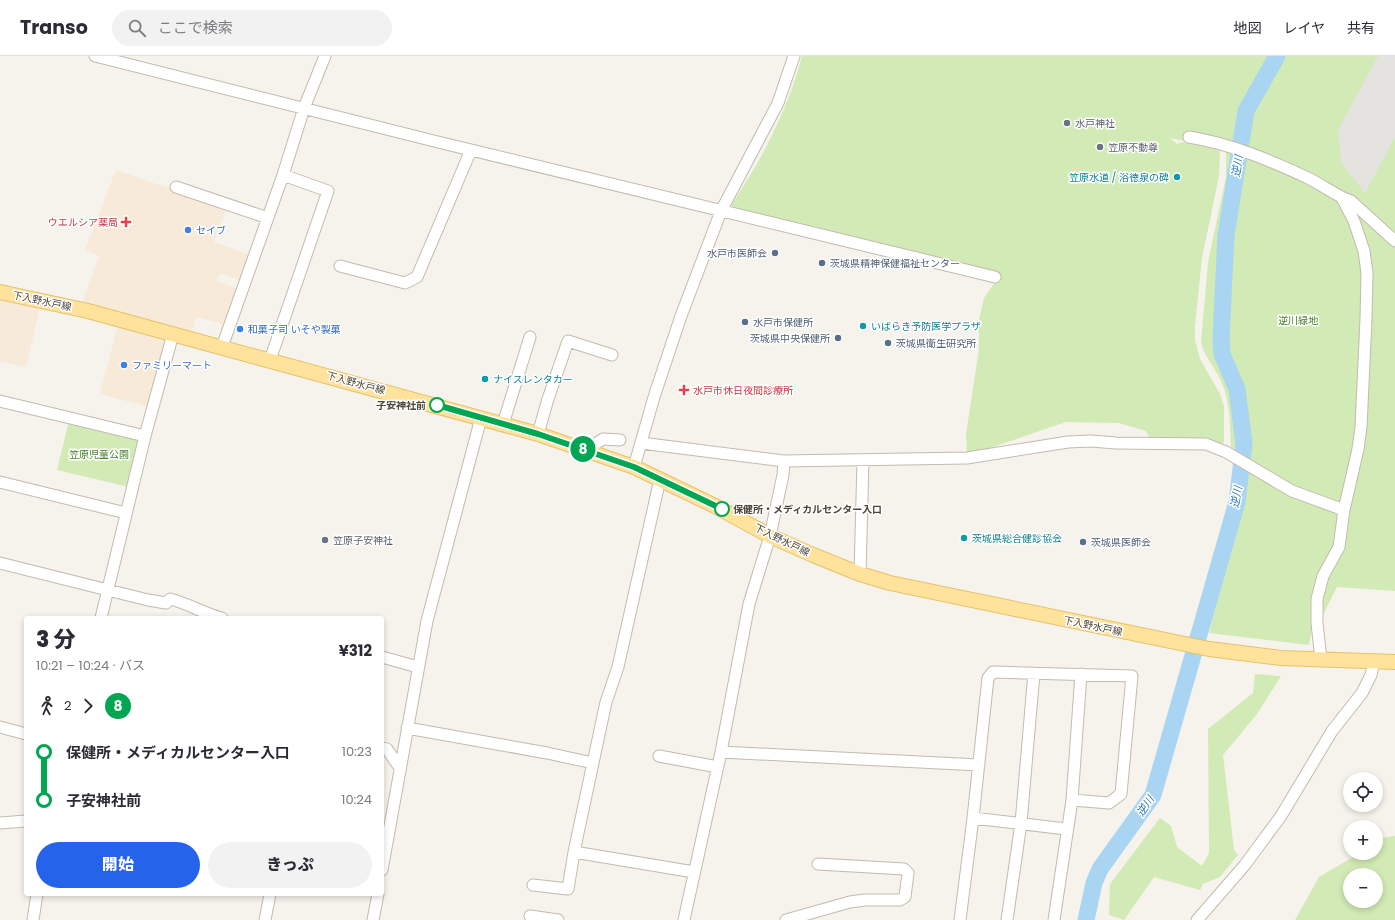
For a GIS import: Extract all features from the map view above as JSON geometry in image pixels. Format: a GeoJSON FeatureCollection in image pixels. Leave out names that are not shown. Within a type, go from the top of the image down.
{"type":"FeatureCollection","features":[{"type":"Feature","properties":{"kind":"main road","name":"下入野水戸線"},"geometry":{"type":"LineString","coordinates":[[0,292],[88,311],[538,434],[634,467],[708,502],[770,536],[860,574],[923,591],[1209,649],[1281,658],[1321,660]]}},
{"type":"Feature","properties":{"kind":"main road"},"geometry":{"type":"LineString","coordinates":[[1321,660],[1395,662]]}},
{"type":"Feature","properties":{"kind":"street"},"geometry":{"type":"LineString","coordinates":[[95,56],[112,58],[471,150],[675,198],[721,211],[996,277]]}},
{"type":"Feature","properties":{"kind":"street"},"geometry":{"type":"LineString","coordinates":[[222,347],[283,175],[304,108],[325,56]]}},
{"type":"Feature","properties":{"kind":"street"},"geometry":{"type":"LineString","coordinates":[[634,467],[681,316],[721,211],[778,103],[794,56]]}},
{"type":"Feature","properties":{"kind":"street"},"geometry":{"type":"LineString","coordinates":[[1189,137],[1229,146],[1253,154],[1330,189],[1342,198],[1351,201],[1395,241]]}},
{"type":"Feature","properties":{"kind":"street"},"geometry":{"type":"LineString","coordinates":[[340,266],[405,283],[417,277],[471,150]]}},
{"type":"Feature","properties":{"kind":"street"},"geometry":{"type":"LineString","coordinates":[[270,360],[328,191],[283,175]]}},
{"type":"Feature","properties":{"kind":"street"},"geometry":{"type":"LineString","coordinates":[[176,187],[268,218]]}},
{"type":"Feature","properties":{"kind":"street"},"geometry":{"type":"LineString","coordinates":[[1321,660],[1316,623],[1317,599],[1323,576],[1339,547],[1344,510],[1361,427],[1367,273],[1364,250],[1354,222],[1342,198]]}},
{"type":"Feature","properties":{"kind":"street"},"geometry":{"type":"LineString","coordinates":[[102,616],[145,436],[173,334]]}},
{"type":"Feature","properties":{"kind":"street"},"geometry":{"type":"LineString","coordinates":[[503,424],[530,337]]}},
{"type":"Feature","properties":{"kind":"street"},"geometry":{"type":"LineString","coordinates":[[538,434],[548,399],[568,341],[612,355]]}},
{"type":"Feature","properties":{"kind":"street"},"geometry":{"type":"LineString","coordinates":[[0,401],[145,436]]}},
{"type":"Feature","properties":{"kind":"street"},"geometry":{"type":"LineString","coordinates":[[384,841],[400,768],[427,621],[481,418]]}},
{"type":"Feature","properties":{"kind":"street"},"geometry":{"type":"LineString","coordinates":[[586,450],[603,439],[620,440]]}},
{"type":"Feature","properties":{"kind":"street"},"geometry":{"type":"LineString","coordinates":[[641,443],[784,460],[966,458],[1068,442],[1091,441],[1116,443],[1206,444],[1226,452],[1292,490],[1344,510]]}},
{"type":"Feature","properties":{"kind":"street"},"geometry":{"type":"LineString","coordinates":[[687,920],[694,872],[718,767],[749,604],[770,536],[783,475],[784,460]]}},
{"type":"Feature","properties":{"kind":"street"},"geometry":{"type":"LineString","coordinates":[[860,574],[863,460]]}},
{"type":"Feature","properties":{"kind":"street"},"geometry":{"type":"LineString","coordinates":[[533,885],[568,888],[574,852],[606,702],[618,667],[660,479]]}},
{"type":"Feature","properties":{"kind":"street"},"geometry":{"type":"LineString","coordinates":[[0,482],[126,513]]}},
{"type":"Feature","properties":{"kind":"street"},"geometry":{"type":"LineString","coordinates":[[0,564],[166,603],[170,599],[184,602],[214,616]]}},
{"type":"Feature","properties":{"kind":"street"},"geometry":{"type":"LineString","coordinates":[[384,658],[418,667]]}},
{"type":"Feature","properties":{"kind":"street"},"geometry":{"type":"LineString","coordinates":[[1197,920],[1244,866],[1281,816],[1332,731],[1362,693],[1374,661]]}},
{"type":"Feature","properties":{"kind":"street"},"geometry":{"type":"LineString","coordinates":[[960,920],[988,678],[993,672],[1132,676],[1120,794],[1109,803],[1072,800]]}},
{"type":"Feature","properties":{"kind":"street"},"geometry":{"type":"LineString","coordinates":[[1007,920],[1021,823],[1034,673]]}},
{"type":"Feature","properties":{"kind":"street"},"geometry":{"type":"LineString","coordinates":[[1054,920],[1066,829],[1072,800],[1081,674]]}},
{"type":"Feature","properties":{"kind":"street"},"geometry":{"type":"LineString","coordinates":[[0,727],[24,733]]}},
{"type":"Feature","properties":{"kind":"street"},"geometry":{"type":"LineString","coordinates":[[407,728],[593,763]]}},
{"type":"Feature","properties":{"kind":"street"},"geometry":{"type":"LineString","coordinates":[[384,748],[387,749],[400,768]]}},
{"type":"Feature","properties":{"kind":"street"},"geometry":{"type":"LineString","coordinates":[[721,752],[979,765]]}},
{"type":"Feature","properties":{"kind":"street"},"geometry":{"type":"LineString","coordinates":[[659,756],[718,767]]}},
{"type":"Feature","properties":{"kind":"street"},"geometry":{"type":"LineString","coordinates":[[973,818],[1066,829]]}},
{"type":"Feature","properties":{"kind":"street"},"geometry":{"type":"LineString","coordinates":[[0,823],[24,821]]}},
{"type":"Feature","properties":{"kind":"street"},"geometry":{"type":"LineString","coordinates":[[574,852],[694,872]]}},
{"type":"Feature","properties":{"kind":"street"},"geometry":{"type":"LineString","coordinates":[[786,920],[850,902],[865,900],[900,900],[905,897],[908,873],[904,869],[818,864]]}},
{"type":"Feature","properties":{"kind":"street"},"geometry":{"type":"LineString","coordinates":[[32,920],[37,896]]}},
{"type":"Feature","properties":{"kind":"street"},"geometry":{"type":"LineString","coordinates":[[265,920],[270,896]]}},
{"type":"Feature","properties":{"kind":"street"},"geometry":{"type":"LineString","coordinates":[[373,920],[378,896]]}},
{"type":"Feature","properties":{"kind":"street"},"geometry":{"type":"LineString","coordinates":[[530,916],[558,920]]}},
{"type":"Feature","properties":{"kind":"shaded area"},"geometry":{"type":"Polygon","coordinates":[[[1378,56],[1395,56],[1395,137],[1365,193],[1341,162],[1338,130],[1378,56]]]}},
{"type":"Feature","properties":{"kind":"shaded area"},"geometry":{"type":"Polygon","coordinates":[[[116,170],[226,208],[214,242],[251,255],[242,281],[220,273],[217,281],[239,289],[226,325],[196,317],[192,332],[82,303],[99,256],[85,250],[116,170]]]}},
{"type":"Feature","properties":{"kind":"shaded area"},"geometry":{"type":"Polygon","coordinates":[[[0,299],[40,308],[26,367],[0,361],[0,299]]]}},
{"type":"Feature","properties":{"kind":"shaded area"},"geometry":{"type":"Polygon","coordinates":[[[118,324],[168,337],[149,407],[100,394],[118,324]]]}},
{"type":"Feature","properties":{"kind":"green space","name":"逆川緑地"},"geometry":{"type":"Polygon","coordinates":[[[802,56],[1395,56],[1395,591],[1337,587],[1324,613],[1315,613],[1309,645],[1209,633],[1250,461],[1232,448],[1231,450],[1230,422],[1226,395],[1219,377],[1206,356],[1201,342],[1208,262],[1226,177],[1226,150],[1170,138],[1177,144],[1183,142],[1220,150],[1219,176],[1202,258],[1195,340],[1200,359],[1220,394],[1224,406],[1224,442],[1221,444],[1150,439],[1146,431],[1119,423],[1066,422],[984,450],[967,452],[966,434],[979,349],[979,319],[984,298],[1000,275],[730,207],[763,153],[789,96],[802,56]]]}},
{"type":"Feature","properties":{"kind":"green space","name":"笠原児童公園"},"geometry":{"type":"Polygon","coordinates":[[[69,421],[140,438],[129,487],[57,470],[69,421]]]}},
{"type":"Feature","properties":{"kind":"green space"},"geometry":{"type":"Polygon","coordinates":[[[1255,674],[1281,676],[1257,714],[1223,755],[1234,850],[1238,855],[1220,877],[1203,884],[1200,890],[1154,877],[1124,920],[1109,915],[1110,884],[1160,818],[1171,826],[1177,847],[1202,866],[1209,853],[1208,729],[1253,693],[1255,674]]]}},
{"type":"Feature","properties":{"kind":"green space"},"geometry":{"type":"Polygon","coordinates":[[[1395,836],[1395,920],[1295,920],[1319,877],[1348,860],[1383,860],[1383,838],[1395,836]]]}},
{"type":"Feature","properties":{"kind":"waterway","name":"逆川"},"geometry":{"type":"LineString","coordinates":[[1086,920],[1094,883],[1100,869],[1153,795],[1237,502],[1244,444],[1237,389],[1222,354],[1221,338],[1226,235],[1246,111],[1277,56]]}},
{"type":"Feature","properties":{"kind":"bus line","name":"8"},"geometry":{"type":"LineString","coordinates":[[437,405],[538,434],[634,467],[722,509]]}},
{"type":"Feature","properties":{"kind":"place","name":"水戸神社"},"geometry":{"type":"Point","coordinates":[1067,123]}},
{"type":"Feature","properties":{"kind":"place","name":"笠原不動尊"},"geometry":{"type":"Point","coordinates":[1100,147]}},
{"type":"Feature","properties":{"kind":"place","name":"笠原水道 / 浴徳泉の碑"},"geometry":{"type":"Point","coordinates":[1177,177]}},
{"type":"Feature","properties":{"kind":"place","name":"ウエルシア薬局"},"geometry":{"type":"Point","coordinates":[126,222]}},
{"type":"Feature","properties":{"kind":"place","name":"セイブ"},"geometry":{"type":"Point","coordinates":[188,230]}},
{"type":"Feature","properties":{"kind":"place","name":"水戸市医師会"},"geometry":{"type":"Point","coordinates":[775,253]}},
{"type":"Feature","properties":{"kind":"place","name":"茨城県精神保健福祉センター"},"geometry":{"type":"Point","coordinates":[822,263]}},
{"type":"Feature","properties":{"kind":"place","name":"水戸市保健所"},"geometry":{"type":"Point","coordinates":[745,322]}},
{"type":"Feature","properties":{"kind":"place","name":"いばらき予防医学プラザ"},"geometry":{"type":"Point","coordinates":[863,326]}},
{"type":"Feature","properties":{"kind":"place","name":"和菓子司 いそや製菓"},"geometry":{"type":"Point","coordinates":[240,329]}},
{"type":"Feature","properties":{"kind":"place","name":"茨城県中央保健所"},"geometry":{"type":"Point","coordinates":[838,338]}},
{"type":"Feature","properties":{"kind":"place","name":"茨城県衛生研究所"},"geometry":{"type":"Point","coordinates":[888,343]}},
{"type":"Feature","properties":{"kind":"place","name":"ファミリーマート"},"geometry":{"type":"Point","coordinates":[124,365]}},
{"type":"Feature","properties":{"kind":"place","name":"ナイスレンタカー"},"geometry":{"type":"Point","coordinates":[485,379]}},
{"type":"Feature","properties":{"kind":"place","name":"水戸市休日夜間診療所"},"geometry":{"type":"Point","coordinates":[684,390]}},
{"type":"Feature","properties":{"kind":"place","name":"子安神社前"},"geometry":{"type":"Point","coordinates":[437,405]}},
{"type":"Feature","properties":{"kind":"place","name":"保健所・メディカルセンター入口"},"geometry":{"type":"Point","coordinates":[722,509]}},
{"type":"Feature","properties":{"kind":"place","name":"茨城県総合健診協会"},"geometry":{"type":"Point","coordinates":[964,538]}},
{"type":"Feature","properties":{"kind":"place","name":"笠原子安神社"},"geometry":{"type":"Point","coordinates":[325,540]}},
{"type":"Feature","properties":{"kind":"place","name":"茨城県医師会"},"geometry":{"type":"Point","coordinates":[1083,542]}}]}
